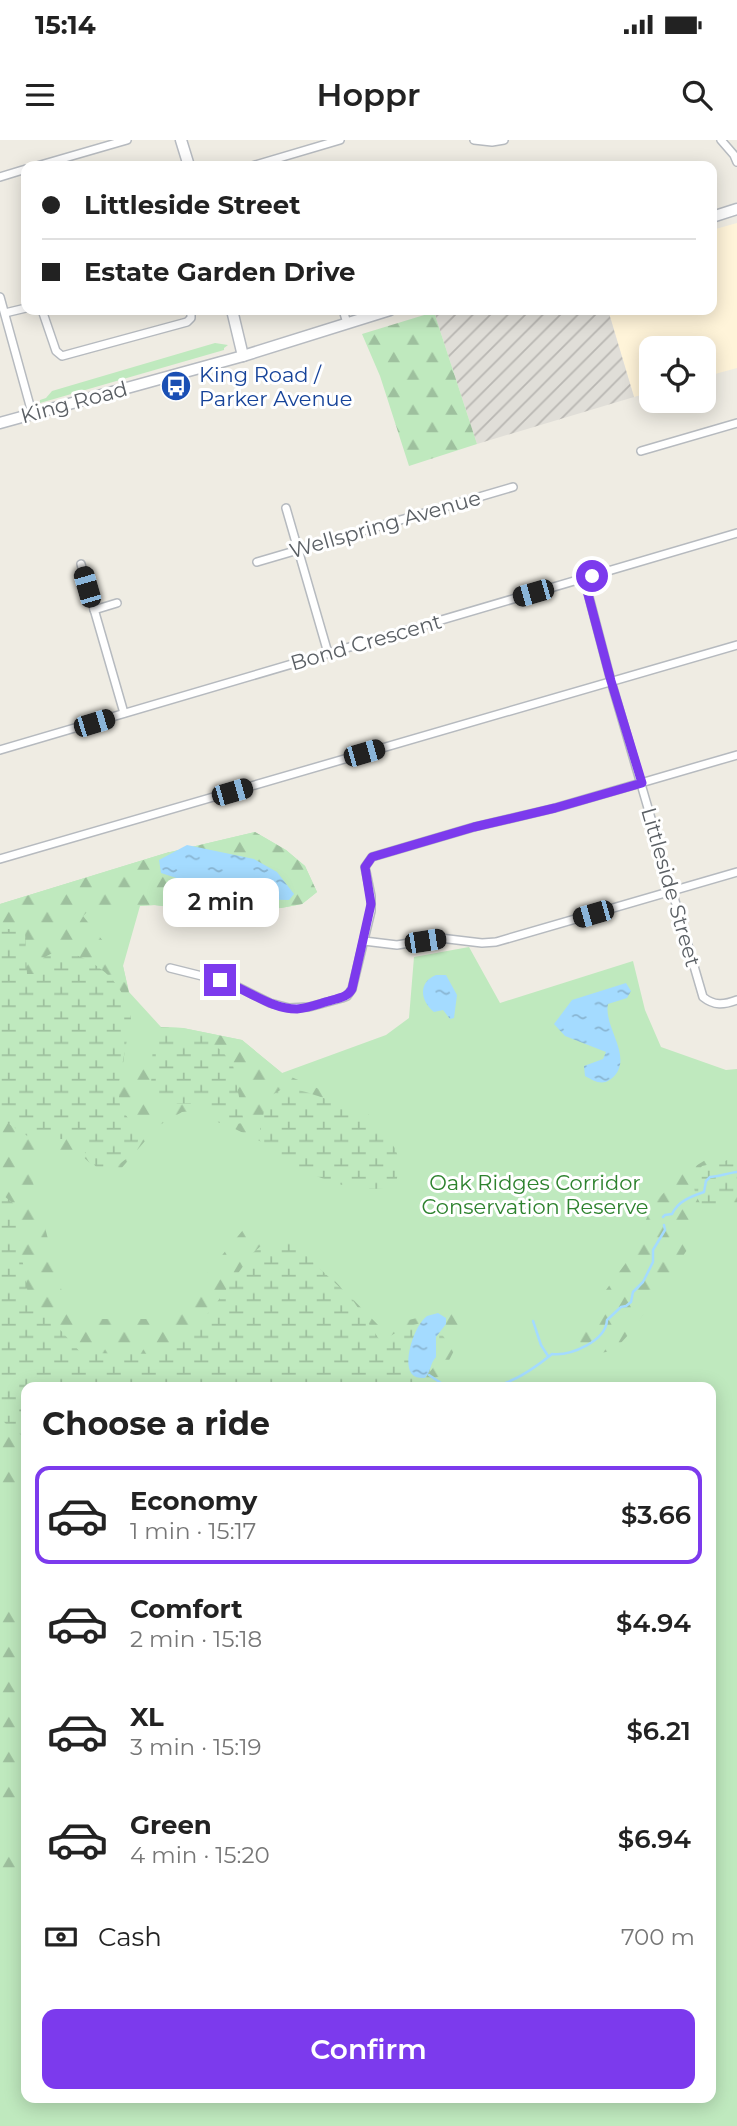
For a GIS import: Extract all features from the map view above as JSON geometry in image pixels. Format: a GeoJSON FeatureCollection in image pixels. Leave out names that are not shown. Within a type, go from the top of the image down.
{"type":"FeatureCollection","features":[{"type":"Feature","properties":{"kind":"main road"},"geometry":{"type":"LineString","coordinates":[[181,140],[188,161]]}},
{"type":"Feature","properties":{"kind":"main road"},"geometry":{"type":"LineString","coordinates":[[717,215],[737,209]]}},
{"type":"Feature","properties":{"kind":"main road"},"geometry":{"type":"LineString","coordinates":[[233,315],[243,356]]}},
{"type":"Feature","properties":{"kind":"main road","name":"King Road"},"geometry":{"type":"LineString","coordinates":[[0,423],[243,356],[373,315]]}},
{"type":"Feature","properties":{"kind":"street"},"geometry":{"type":"LineString","coordinates":[[54,161],[127,140]]}},
{"type":"Feature","properties":{"kind":"street"},"geometry":{"type":"LineString","coordinates":[[269,161],[340,140]]}},
{"type":"Feature","properties":{"kind":"street"},"geometry":{"type":"LineString","coordinates":[[474,140],[504,140]]}},
{"type":"Feature","properties":{"kind":"street"},"geometry":{"type":"LineString","coordinates":[[721,140],[737,162]]}},
{"type":"Feature","properties":{"kind":"street"},"geometry":{"type":"LineString","coordinates":[[0,177],[21,171]]}},
{"type":"Feature","properties":{"kind":"street"},"geometry":{"type":"LineString","coordinates":[[0,298],[32,413]]}},
{"type":"Feature","properties":{"kind":"street"},"geometry":{"type":"LineString","coordinates":[[5,313],[21,309]]}},
{"type":"Feature","properties":{"kind":"street"},"geometry":{"type":"LineString","coordinates":[[44,315],[56,351],[62,356],[187,322],[191,315]]}},
{"type":"Feature","properties":{"kind":"street"},"geometry":{"type":"LineString","coordinates":[[345,315],[347,323]]}},
{"type":"Feature","properties":{"kind":"street"},"geometry":{"type":"LineString","coordinates":[[641,451],[737,423]]}},
{"type":"Feature","properties":{"kind":"street","name":"Wellspring Avenue"},"geometry":{"type":"LineString","coordinates":[[257,562],[513,486]]}},
{"type":"Feature","properties":{"kind":"street"},"geometry":{"type":"LineString","coordinates":[[286,508],[328,653]]}},
{"type":"Feature","properties":{"kind":"street","name":"Bond Crescent"},"geometry":{"type":"LineString","coordinates":[[1,747],[737,533]]}},
{"type":"Feature","properties":{"kind":"street"},"geometry":{"type":"LineString","coordinates":[[81,564],[124,713]]}},
{"type":"Feature","properties":{"kind":"street","name":"Littleside Street"},"geometry":{"type":"LineString","coordinates":[[584,579],[703,997],[718,1005],[737,1000]]}},
{"type":"Feature","properties":{"kind":"street"},"geometry":{"type":"LineString","coordinates":[[94,610],[117,603]]}},
{"type":"Feature","properties":{"kind":"street"},"geometry":{"type":"LineString","coordinates":[[0,859],[737,645]]}},
{"type":"Feature","properties":{"kind":"street"},"geometry":{"type":"LineString","coordinates":[[170,968],[230,983],[279,1006],[298,1009],[342,998],[350,993],[364,941],[371,904],[365,867],[372,857],[737,755]]}},
{"type":"Feature","properties":{"kind":"street"},"geometry":{"type":"LineString","coordinates":[[364,941],[397,945],[440,938],[496,942],[737,872]]}},
{"type":"Feature","properties":{"kind":"shaded area"},"geometry":{"type":"Polygon","coordinates":[[[737,223],[737,368],[716,374],[716,336],[639,336],[639,396],[634,397],[609,315],[717,315],[717,229],[737,223]]]}},
{"type":"Feature","properties":{"kind":"shaded area"},"geometry":{"type":"Polygon","coordinates":[[[435,315],[609,315],[634,397],[477,444],[435,315]]]}},
{"type":"Feature","properties":{"kind":"green space"},"geometry":{"type":"Polygon","coordinates":[[[424,315],[435,315],[477,444],[409,466],[380,376],[362,334],[424,315]]]}},
{"type":"Feature","properties":{"kind":"green space"},"geometry":{"type":"Polygon","coordinates":[[[215,343],[228,345],[224,350],[40,403],[40,400],[52,391],[215,343]]]}},
{"type":"Feature","properties":{"kind":"green space","name":"Oak Ridges Corridor Conservation Reserve"},"geometry":{"type":"Polygon","coordinates":[[[255,832],[286,850],[305,866],[317,892],[302,904],[281,908],[202,911],[155,905],[140,906],[123,966],[129,992],[161,1027],[183,1028],[242,1040],[282,1073],[386,1035],[409,1018],[414,957],[469,947],[500,1003],[633,961],[645,1010],[661,1047],[726,1070],[737,1069],[737,2126],[0,2126],[0,904],[166,853],[255,832]]]}},
{"type":"Feature","properties":{"kind":"green space"},"geometry":{"type":"Polygon","coordinates":[[[255,832],[286,850],[305,866],[317,892],[302,904],[281,908],[202,911],[154,905],[88,911],[83,916],[123,966],[131,1002],[122,1072],[124,1082],[145,1062],[161,1027],[183,1028],[242,1040],[282,1073],[367,1113],[390,1137],[398,1163],[346,1183],[231,1127],[206,1110],[182,1112],[158,1126],[119,1171],[98,1171],[81,1155],[69,1151],[47,1151],[29,1157],[29,1167],[67,1311],[93,1319],[162,1319],[198,1284],[243,1230],[259,1233],[328,1274],[380,1327],[462,1307],[459,1341],[441,1376],[424,1382],[21,1382],[21,1534],[14,1502],[0,1502],[0,904],[166,853],[255,832]]]}},
{"type":"Feature","properties":{"kind":"green space"},"geometry":{"type":"Polygon","coordinates":[[[0,928],[25,931],[27,974],[35,974],[43,966],[43,958],[48,955],[56,952],[69,953],[102,970],[121,991],[131,1019],[118,1087],[120,1106],[139,1135],[136,1151],[112,1170],[96,1167],[75,1139],[32,1139],[0,1118],[0,928]]]}},
{"type":"Feature","properties":{"kind":"green space"},"geometry":{"type":"Polygon","coordinates":[[[165,1032],[201,1034],[222,1051],[233,1065],[244,1123],[220,1123],[206,1104],[155,1103],[151,1086],[153,1041],[165,1032]]]}},
{"type":"Feature","properties":{"kind":"green space"},"geometry":{"type":"Polygon","coordinates":[[[292,1088],[357,1113],[386,1135],[395,1148],[399,1163],[396,1184],[364,1189],[346,1186],[310,1173],[263,1150],[259,1134],[267,1098],[282,1089],[292,1088]]]}},
{"type":"Feature","properties":{"kind":"green space"},"geometry":{"type":"Polygon","coordinates":[[[712,1156],[737,1156],[737,1204],[716,1210],[696,1223],[687,1250],[632,1331],[617,1347],[606,1352],[582,1356],[579,1334],[592,1309],[628,1260],[653,1204],[681,1175],[712,1156]]]}},
{"type":"Feature","properties":{"kind":"green space"},"geometry":{"type":"Polygon","coordinates":[[[737,1156],[737,1197],[718,1207],[702,1206],[694,1186],[702,1166],[737,1156]]]}},
{"type":"Feature","properties":{"kind":"green space"},"geometry":{"type":"Polygon","coordinates":[[[0,1193],[13,1203],[28,1294],[81,1353],[169,1354],[212,1309],[252,1254],[263,1244],[277,1241],[294,1244],[352,1299],[381,1342],[405,1328],[433,1322],[446,1340],[437,1362],[419,1382],[21,1382],[21,1435],[11,1430],[0,1417],[0,1193]]]}},
{"type":"Feature","properties":{"kind":"green space"},"geometry":{"type":"Polygon","coordinates":[[[21,1597],[21,1803],[0,1810],[0,1603],[21,1597]]]}},
{"type":"Feature","properties":{"kind":"green space"},"geometry":{"type":"Polygon","coordinates":[[[21,1843],[21,1871],[0,1877],[0,1847],[21,1843]]]}},
{"type":"Feature","properties":{"kind":"water"},"geometry":{"type":"Polygon","coordinates":[[[187,845],[254,859],[277,872],[294,894],[289,900],[241,899],[161,873],[159,860],[187,845]]]}},
{"type":"Feature","properties":{"kind":"water"},"geometry":{"type":"Polygon","coordinates":[[[446,975],[457,995],[454,1018],[450,1019],[443,1010],[434,1012],[426,1003],[424,987],[430,978],[446,975]]]}},
{"type":"Feature","properties":{"kind":"water"},"geometry":{"type":"Polygon","coordinates":[[[626,983],[631,991],[627,998],[608,1004],[610,1023],[620,1053],[618,1071],[611,1079],[598,1082],[585,1076],[584,1066],[603,1059],[606,1052],[565,1036],[554,1024],[572,1000],[626,983]]]}},
{"type":"Feature","properties":{"kind":"water"},"geometry":{"type":"Polygon","coordinates":[[[438,1313],[446,1318],[446,1324],[436,1337],[436,1357],[425,1378],[414,1376],[408,1364],[414,1336],[422,1320],[438,1313]]]}},
{"type":"Feature","properties":{"kind":"waterway"},"geometry":{"type":"LineString","coordinates":[[663,1217],[672,1214],[686,1200],[704,1192],[706,1181],[710,1177],[737,1172]]}},
{"type":"Feature","properties":{"kind":"waterway"},"geometry":{"type":"LineString","coordinates":[[507,1382],[532,1369],[552,1354],[577,1350],[594,1341],[605,1328],[607,1320],[631,1302],[633,1292],[643,1282],[653,1262],[653,1250],[665,1230],[664,1225]]}},
{"type":"Feature","properties":{"kind":"waterway"},"geometry":{"type":"LineString","coordinates":[[533,1321],[541,1345],[548,1356]]}},
{"type":"Feature","properties":{"kind":"waterway"},"geometry":{"type":"LineString","coordinates":[[429,1375],[440,1382]]}},
{"type":"Feature","properties":{"kind":"place","name":"King Road / Parker Avenue"},"geometry":{"type":"Point","coordinates":[176,386]}},
{"type":"Feature","properties":{"kind":"route"},"geometry":{"type":"LineString","coordinates":[[220,980],[270,1003],[289,1008],[309,1007],[347,996],[352,989],[369,918],[371,896],[365,867],[372,857],[642,783],[584,579],[592,576]]}}]}
